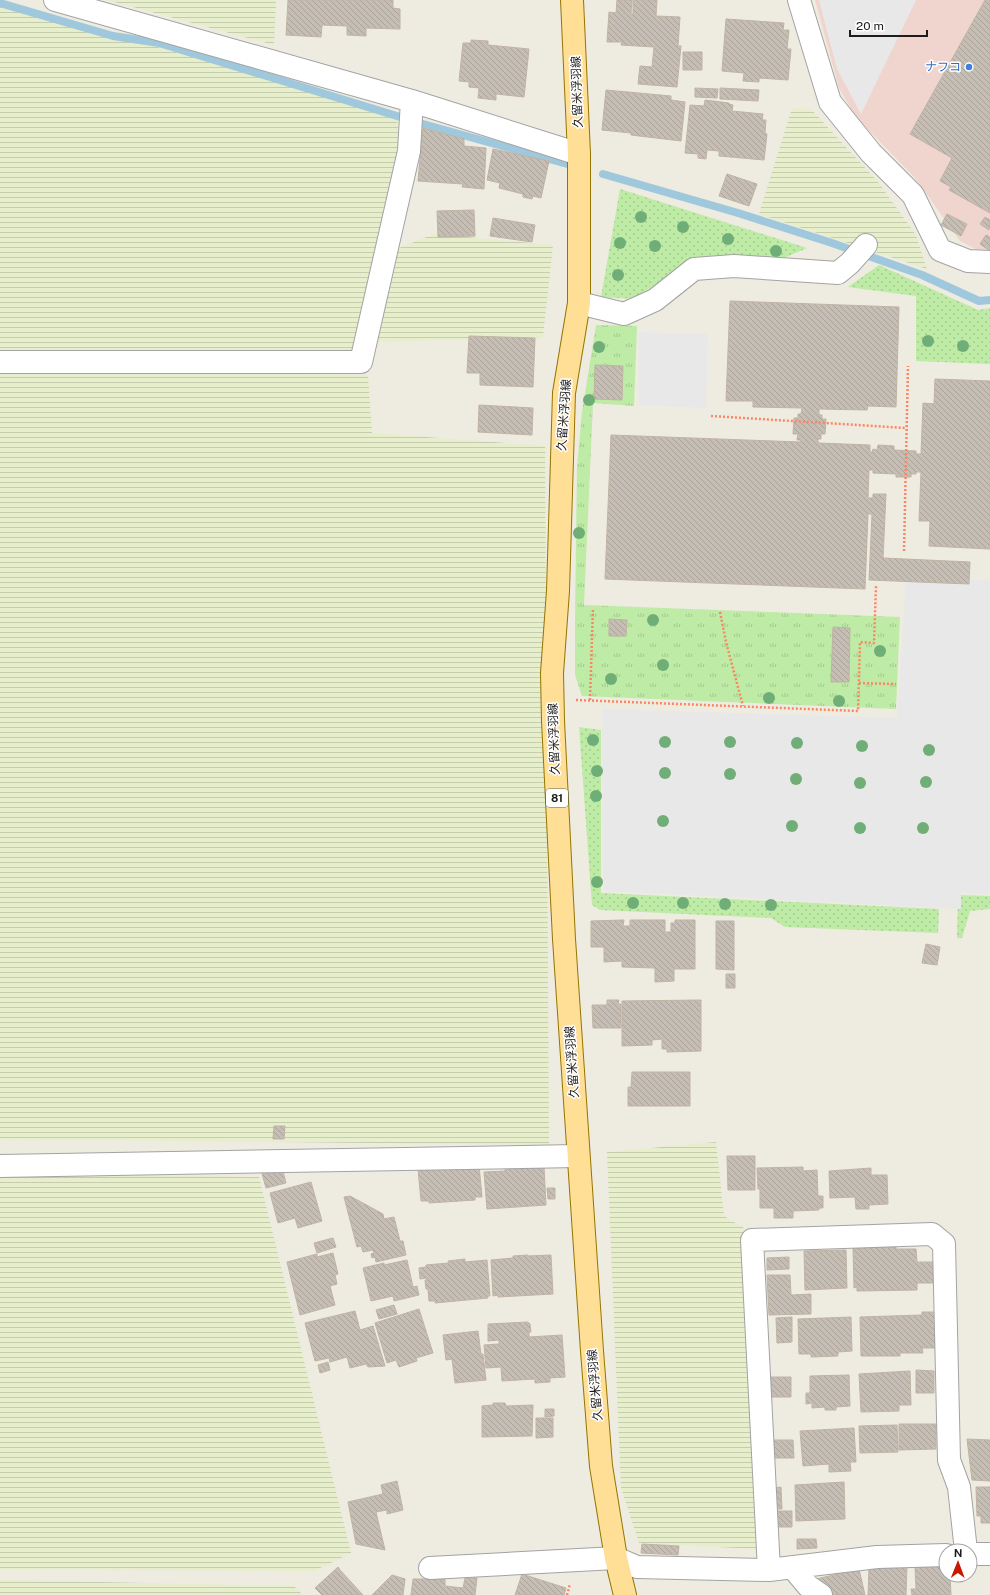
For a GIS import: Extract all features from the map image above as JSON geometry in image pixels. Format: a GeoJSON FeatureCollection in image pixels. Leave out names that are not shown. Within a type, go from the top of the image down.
{"type":"FeatureCollection","features":[{"type":"Feature","properties":{"kind":"main road","name":"久留米浮羽線"},"geometry":{"type":"LineString","coordinates":[[572,0],[580,154],[579,303],[564,393],[558,591],[552,673],[553,721],[564,939],[578,1156],[602,1466],[616,1558],[625,1595]]}},
{"type":"Feature","properties":{"kind":"street"},"geometry":{"type":"LineString","coordinates":[[55,0],[412,101],[580,154]]}},
{"type":"Feature","properties":{"kind":"street"},"geometry":{"type":"LineString","coordinates":[[799,0],[830,102],[871,153],[913,195],[940,250],[968,261],[990,262]]}},
{"type":"Feature","properties":{"kind":"street"},"geometry":{"type":"LineString","coordinates":[[0,362],[361,362],[409,151],[412,101]]}},
{"type":"Feature","properties":{"kind":"street"},"geometry":{"type":"LineString","coordinates":[[579,303],[624,314],[655,300],[694,269],[734,266],[838,273],[850,263],[866,245]]}},
{"type":"Feature","properties":{"kind":"street"},"geometry":{"type":"LineString","coordinates":[[0,1166],[578,1156]]}},
{"type":"Feature","properties":{"kind":"street"},"geometry":{"type":"LineString","coordinates":[[770,1570],[752,1240],[932,1234],[944,1244],[949,1460],[959,1487],[965,1543]]}},
{"type":"Feature","properties":{"kind":"street"},"geometry":{"type":"LineString","coordinates":[[978,1554],[990,1554]]}},
{"type":"Feature","properties":{"kind":"street"},"geometry":{"type":"LineString","coordinates":[[430,1568],[616,1558],[637,1567],[770,1570],[877,1557],[938,1555]]}},
{"type":"Feature","properties":{"kind":"street"},"geometry":{"type":"LineString","coordinates":[[792,1567],[808,1586],[821,1595]]}},
{"type":"Feature","properties":{"kind":"path"},"geometry":{"type":"LineString","coordinates":[[904,551],[908,366]]}},
{"type":"Feature","properties":{"kind":"path"},"geometry":{"type":"LineString","coordinates":[[712,416],[906,428]]}},
{"type":"Feature","properties":{"kind":"path"},"geometry":{"type":"LineString","coordinates":[[570,700],[858,711],[860,642],[874,643],[876,586]]}},
{"type":"Feature","properties":{"kind":"path"},"geometry":{"type":"LineString","coordinates":[[590,700],[593,608]]}},
{"type":"Feature","properties":{"kind":"path"},"geometry":{"type":"LineString","coordinates":[[720,612],[726,642],[743,706]]}},
{"type":"Feature","properties":{"kind":"path"},"geometry":{"type":"LineString","coordinates":[[859,683],[896,684]]}},
{"type":"Feature","properties":{"kind":"shaded area"},"geometry":{"type":"Polygon","coordinates":[[[815,0],[990,0],[990,254],[985,254],[960,241],[915,178],[855,116],[839,88],[815,0]]]}},
{"type":"Feature","properties":{"kind":"shaded area"},"geometry":{"type":"Polygon","coordinates":[[[819,0],[916,0],[861,114],[837,69],[819,0]]]}},
{"type":"Feature","properties":{"kind":"shaded area"},"geometry":{"type":"Polygon","coordinates":[[[638,332],[708,334],[706,408],[639,405],[638,332]]]}},
{"type":"Feature","properties":{"kind":"shaded area"},"geometry":{"type":"Polygon","coordinates":[[[906,580],[990,580],[990,894],[961,893],[961,909],[603,891],[602,709],[897,718],[906,580]]]}},
{"type":"Feature","properties":{"kind":"green space"},"geometry":{"type":"Polygon","coordinates":[[[107,0],[276,0],[274,45],[107,0]]]}},
{"type":"Feature","properties":{"kind":"green space"},"geometry":{"type":"Polygon","coordinates":[[[0,4],[137,41],[397,116],[400,154],[357,352],[0,350],[0,4]]]}},
{"type":"Feature","properties":{"kind":"green space"},"geometry":{"type":"Polygon","coordinates":[[[792,108],[811,109],[878,182],[916,235],[927,269],[759,214],[792,108]]]}},
{"type":"Feature","properties":{"kind":"green space"},"geometry":{"type":"Polygon","coordinates":[[[620,189],[807,248],[784,258],[694,258],[634,299],[601,297],[620,189]]]}},
{"type":"Feature","properties":{"kind":"green space"},"geometry":{"type":"Polygon","coordinates":[[[434,234],[553,245],[543,337],[377,342],[399,248],[434,234]]]}},
{"type":"Feature","properties":{"kind":"green space"},"geometry":{"type":"Polygon","coordinates":[[[879,265],[978,310],[990,308],[990,364],[916,361],[916,296],[848,287],[879,265]]]}},
{"type":"Feature","properties":{"kind":"green space"},"geometry":{"type":"Polygon","coordinates":[[[596,325],[637,326],[634,406],[593,403],[584,605],[900,617],[896,709],[582,696],[575,675],[577,467],[582,412],[596,325]]]}},
{"type":"Feature","properties":{"kind":"green space"},"geometry":{"type":"Polygon","coordinates":[[[0,369],[368,375],[372,433],[545,446],[549,1145],[0,1139],[0,369]]]}},
{"type":"Feature","properties":{"kind":"green space"},"geometry":{"type":"Polygon","coordinates":[[[579,727],[601,730],[601,893],[939,909],[938,933],[785,927],[771,918],[600,910],[592,905],[579,727]]]}},
{"type":"Feature","properties":{"kind":"green space"},"geometry":{"type":"Polygon","coordinates":[[[958,895],[990,896],[990,909],[970,911],[962,938],[957,938],[958,895]]]}},
{"type":"Feature","properties":{"kind":"green space"},"geometry":{"type":"Polygon","coordinates":[[[716,1142],[724,1216],[744,1228],[757,1549],[639,1543],[621,1488],[607,1152],[716,1142]]]}},
{"type":"Feature","properties":{"kind":"green space"},"geometry":{"type":"Polygon","coordinates":[[[0,1173],[259,1177],[351,1553],[314,1571],[0,1569],[0,1173]]]}},
{"type":"Feature","properties":{"kind":"green space"},"geometry":{"type":"Polygon","coordinates":[[[0,1580],[294,1586],[303,1595],[0,1595],[0,1580]]]}},
{"type":"Feature","properties":{"kind":"building"},"geometry":{"type":"Polygon","coordinates":[[[288,0],[393,0],[393,8],[400,9],[400,29],[366,28],[366,36],[347,35],[347,26],[322,25],[321,37],[286,35],[288,0]]]}},
{"type":"Feature","properties":{"kind":"building"},"geometry":{"type":"Polygon","coordinates":[[[617,0],[632,0],[631,14],[633,14],[633,0],[657,0],[656,16],[680,17],[678,46],[681,46],[677,87],[638,84],[640,66],[652,67],[654,47],[621,45],[622,42],[607,42],[609,12],[616,13],[617,0]]]}},
{"type":"Feature","properties":{"kind":"building","name":"ナフコ"},"geometry":{"type":"Polygon","coordinates":[[[985,0],[990,0],[990,213],[949,190],[951,187],[940,181],[952,158],[910,134],[985,0]]]}},
{"type":"Feature","properties":{"kind":"building"},"geometry":{"type":"Polygon","coordinates":[[[726,19],[784,23],[783,30],[789,30],[787,49],[791,49],[788,80],[759,78],[759,82],[743,81],[744,73],[722,71],[726,19]]]}},
{"type":"Feature","properties":{"kind":"building"},"geometry":{"type":"Polygon","coordinates":[[[471,40],[488,41],[488,45],[529,49],[524,97],[496,94],[496,100],[478,98],[479,88],[469,87],[469,82],[459,81],[463,43],[471,43],[471,40]]]}},
{"type":"Feature","properties":{"kind":"building"},"geometry":{"type":"Polygon","coordinates":[[[683,52],[702,52],[702,70],[683,70],[683,52]]]}},
{"type":"Feature","properties":{"kind":"building"},"geometry":{"type":"Polygon","coordinates":[[[695,88],[718,89],[717,98],[695,97],[695,88]]]}},
{"type":"Feature","properties":{"kind":"building"},"geometry":{"type":"Polygon","coordinates":[[[720,88],[759,90],[758,101],[720,99],[720,88]]]}},
{"type":"Feature","properties":{"kind":"building"},"geometry":{"type":"Polygon","coordinates":[[[606,90],[671,96],[671,100],[685,102],[681,141],[602,130],[606,90]]]}},
{"type":"Feature","properties":{"kind":"building"},"geometry":{"type":"Polygon","coordinates":[[[705,100],[729,103],[733,105],[732,111],[763,114],[762,120],[766,120],[765,133],[767,134],[764,160],[719,156],[719,151],[707,150],[706,159],[698,158],[698,154],[685,153],[690,105],[704,106],[705,100]]]}},
{"type":"Feature","properties":{"kind":"building"},"geometry":{"type":"Polygon","coordinates":[[[423,128],[464,139],[464,146],[486,148],[484,189],[462,187],[463,184],[418,181],[423,128]]]}},
{"type":"Feature","properties":{"kind":"building"},"geometry":{"type":"Polygon","coordinates":[[[493,149],[549,161],[541,198],[533,196],[532,199],[523,197],[523,194],[499,188],[500,183],[487,180],[493,149]]]}},
{"type":"Feature","properties":{"kind":"building"},"geometry":{"type":"Polygon","coordinates":[[[727,174],[757,184],[749,206],[719,196],[727,174]]]}},
{"type":"Feature","properties":{"kind":"building"},"geometry":{"type":"Polygon","coordinates":[[[474,210],[475,236],[438,237],[437,211],[474,210]]]}},
{"type":"Feature","properties":{"kind":"building"},"geometry":{"type":"Polygon","coordinates":[[[947,214],[967,224],[961,236],[941,225],[947,214]]]}},
{"type":"Feature","properties":{"kind":"building"},"geometry":{"type":"Polygon","coordinates":[[[985,217],[990,220],[989,230],[980,224],[985,217]]]}},
{"type":"Feature","properties":{"kind":"building"},"geometry":{"type":"Polygon","coordinates":[[[493,218],[535,225],[532,242],[490,236],[493,218]]]}},
{"type":"Feature","properties":{"kind":"building"},"geometry":{"type":"Polygon","coordinates":[[[986,235],[990,237],[990,251],[980,244],[986,235]]]}},
{"type":"Feature","properties":{"kind":"building"},"geometry":{"type":"Polygon","coordinates":[[[730,301],[899,307],[896,407],[868,406],[867,410],[819,409],[819,415],[822,415],[822,419],[826,419],[825,434],[821,434],[821,439],[818,439],[818,443],[870,445],[870,452],[872,452],[873,449],[877,450],[878,445],[894,446],[894,450],[916,451],[916,454],[921,454],[923,403],[934,404],[935,379],[990,381],[990,549],[929,546],[930,521],[919,521],[921,472],[911,474],[911,477],[896,477],[896,474],[873,473],[873,470],[869,470],[868,498],[873,498],[873,494],[886,494],[883,558],[970,562],[969,584],[869,580],[872,514],[868,514],[865,589],[605,579],[611,435],[800,442],[801,440],[797,440],[798,434],[793,434],[794,418],[798,418],[798,414],[801,414],[802,408],[753,407],[753,401],[726,401],[730,301]]]}},
{"type":"Feature","properties":{"kind":"building"},"geometry":{"type":"Polygon","coordinates":[[[469,336],[535,338],[533,387],[480,385],[480,373],[467,373],[469,336]]]}},
{"type":"Feature","properties":{"kind":"building"},"geometry":{"type":"Polygon","coordinates":[[[595,365],[623,366],[622,400],[594,399],[595,365]]]}},
{"type":"Feature","properties":{"kind":"building"},"geometry":{"type":"Polygon","coordinates":[[[479,405],[533,408],[532,435],[478,432],[479,405]]]}},
{"type":"Feature","properties":{"kind":"building"},"geometry":{"type":"Polygon","coordinates":[[[609,619],[627,620],[626,636],[609,636],[609,619]]]}},
{"type":"Feature","properties":{"kind":"building"},"geometry":{"type":"Polygon","coordinates":[[[833,627],[850,628],[849,682],[831,682],[833,627]]]}},
{"type":"Feature","properties":{"kind":"building"},"geometry":{"type":"Polygon","coordinates":[[[624,920],[623,926],[630,926],[630,920],[665,920],[665,932],[671,932],[671,923],[675,923],[675,920],[695,920],[695,969],[674,969],[674,981],[655,982],[655,968],[622,967],[622,961],[604,962],[604,947],[591,947],[591,921],[624,920]]]}},
{"type":"Feature","properties":{"kind":"building"},"geometry":{"type":"Polygon","coordinates":[[[716,921],[734,921],[734,970],[716,969],[716,921]]]}},
{"type":"Feature","properties":{"kind":"building"},"geometry":{"type":"Polygon","coordinates":[[[926,944],[940,947],[937,965],[922,963],[926,944]]]}},
{"type":"Feature","properties":{"kind":"building"},"geometry":{"type":"Polygon","coordinates":[[[726,974],[735,974],[735,988],[726,988],[726,974]]]}},
{"type":"Feature","properties":{"kind":"building"},"geometry":{"type":"Polygon","coordinates":[[[607,1000],[619,1000],[618,1004],[621,1004],[621,1028],[593,1028],[592,1005],[607,1005],[607,1000]]]}},
{"type":"Feature","properties":{"kind":"building"},"geometry":{"type":"Polygon","coordinates":[[[701,1000],[701,1051],[667,1052],[667,1049],[662,1049],[662,1039],[652,1040],[652,1045],[622,1046],[622,1001],[701,1000]]]}},
{"type":"Feature","properties":{"kind":"building"},"geometry":{"type":"Polygon","coordinates":[[[632,1072],[690,1072],[690,1106],[628,1106],[628,1087],[631,1087],[632,1072]]]}},
{"type":"Feature","properties":{"kind":"building"},"geometry":{"type":"Polygon","coordinates":[[[274,1126],[285,1126],[284,1139],[273,1139],[274,1126]]]}},
{"type":"Feature","properties":{"kind":"building"},"geometry":{"type":"Polygon","coordinates":[[[727,1156],[755,1156],[755,1190],[728,1190],[727,1156]]]}},
{"type":"Feature","properties":{"kind":"building"},"geometry":{"type":"Polygon","coordinates":[[[281,1164],[286,1183],[266,1188],[261,1170],[281,1164]]]}},
{"type":"Feature","properties":{"kind":"building"},"geometry":{"type":"Polygon","coordinates":[[[479,1165],[482,1197],[475,1197],[475,1200],[429,1203],[429,1201],[421,1201],[418,1169],[479,1165]]]}},
{"type":"Feature","properties":{"kind":"building"},"geometry":{"type":"Polygon","coordinates":[[[544,1167],[546,1205],[487,1209],[484,1172],[505,1171],[505,1168],[544,1167]]]}},
{"type":"Feature","properties":{"kind":"building"},"geometry":{"type":"Polygon","coordinates":[[[803,1167],[803,1171],[817,1170],[818,1196],[823,1196],[823,1208],[819,1208],[819,1210],[793,1211],[793,1218],[774,1218],[774,1208],[760,1208],[760,1189],[758,1189],[757,1168],[803,1167]]]}},
{"type":"Feature","properties":{"kind":"building"},"geometry":{"type":"Polygon","coordinates":[[[871,1168],[871,1175],[887,1175],[888,1204],[869,1205],[869,1209],[856,1209],[855,1197],[830,1198],[829,1171],[871,1168]]]}},
{"type":"Feature","properties":{"kind":"building"},"geometry":{"type":"Polygon","coordinates":[[[311,1182],[322,1221],[298,1228],[295,1218],[278,1223],[270,1193],[311,1182]]]}},
{"type":"Feature","properties":{"kind":"building"},"geometry":{"type":"Polygon","coordinates":[[[547,1188],[555,1188],[555,1199],[548,1199],[547,1188]]]}},
{"type":"Feature","properties":{"kind":"building"},"geometry":{"type":"Polygon","coordinates":[[[350,1196],[383,1214],[384,1219],[394,1217],[400,1241],[403,1241],[406,1255],[376,1262],[375,1257],[372,1258],[371,1254],[374,1253],[373,1250],[363,1252],[361,1246],[357,1247],[344,1197],[350,1196]]]}},
{"type":"Feature","properties":{"kind":"building"},"geometry":{"type":"Polygon","coordinates":[[[333,1238],[336,1247],[317,1253],[314,1243],[333,1238]]]}},
{"type":"Feature","properties":{"kind":"building"},"geometry":{"type":"Polygon","coordinates":[[[896,1247],[896,1249],[916,1249],[917,1262],[935,1262],[935,1283],[917,1283],[917,1290],[857,1291],[857,1287],[854,1288],[853,1248],[896,1247]]]}},
{"type":"Feature","properties":{"kind":"building"},"geometry":{"type":"Polygon","coordinates":[[[846,1250],[847,1288],[805,1290],[804,1251],[846,1250]]]}},
{"type":"Feature","properties":{"kind":"building"},"geometry":{"type":"Polygon","coordinates":[[[333,1253],[338,1274],[335,1275],[337,1284],[330,1286],[335,1305],[300,1315],[287,1262],[317,1254],[317,1257],[333,1253]]]}},
{"type":"Feature","properties":{"kind":"building"},"geometry":{"type":"Polygon","coordinates":[[[528,1255],[551,1255],[553,1294],[493,1296],[491,1260],[528,1255]]]}},
{"type":"Feature","properties":{"kind":"building"},"geometry":{"type":"Polygon","coordinates":[[[789,1257],[789,1269],[767,1270],[767,1258],[789,1257]]]}},
{"type":"Feature","properties":{"kind":"building"},"geometry":{"type":"Polygon","coordinates":[[[465,1259],[465,1262],[487,1260],[490,1296],[487,1296],[488,1298],[435,1303],[435,1301],[429,1301],[428,1289],[426,1289],[425,1280],[427,1280],[427,1278],[420,1279],[419,1268],[426,1267],[426,1265],[449,1263],[448,1261],[465,1259]]]}},
{"type":"Feature","properties":{"kind":"building"},"geometry":{"type":"Polygon","coordinates":[[[407,1260],[413,1287],[417,1286],[419,1295],[394,1301],[393,1296],[371,1301],[363,1268],[407,1260]]]}},
{"type":"Feature","properties":{"kind":"building"},"geometry":{"type":"Polygon","coordinates":[[[767,1275],[790,1275],[791,1295],[811,1294],[811,1314],[769,1315],[767,1275]]]}},
{"type":"Feature","properties":{"kind":"building"},"geometry":{"type":"Polygon","coordinates":[[[394,1305],[397,1314],[379,1319],[376,1310],[394,1305]]]}},
{"type":"Feature","properties":{"kind":"building"},"geometry":{"type":"Polygon","coordinates":[[[419,1309],[433,1353],[416,1358],[417,1361],[399,1367],[396,1360],[387,1363],[375,1323],[419,1309]]]}},
{"type":"Feature","properties":{"kind":"building"},"geometry":{"type":"Polygon","coordinates":[[[355,1311],[360,1330],[373,1326],[385,1366],[368,1367],[366,1364],[350,1368],[347,1357],[330,1362],[329,1358],[315,1361],[305,1323],[355,1311]]]}},
{"type":"Feature","properties":{"kind":"building"},"geometry":{"type":"Polygon","coordinates":[[[922,1312],[935,1312],[936,1348],[922,1348],[923,1353],[900,1353],[900,1356],[861,1356],[860,1317],[922,1315],[922,1312]]]}},
{"type":"Feature","properties":{"kind":"building"},"geometry":{"type":"Polygon","coordinates":[[[792,1317],[792,1342],[777,1343],[776,1318],[792,1317]]]}},
{"type":"Feature","properties":{"kind":"building"},"geometry":{"type":"Polygon","coordinates":[[[851,1317],[852,1351],[838,1352],[838,1356],[811,1357],[811,1354],[799,1354],[798,1319],[851,1317]]]}},
{"type":"Feature","properties":{"kind":"building"},"geometry":{"type":"Polygon","coordinates":[[[528,1322],[530,1324],[531,1332],[529,1332],[529,1337],[562,1335],[565,1377],[550,1378],[550,1382],[535,1383],[535,1379],[502,1381],[501,1367],[486,1368],[484,1345],[499,1344],[499,1340],[488,1341],[488,1324],[528,1322]]]}},
{"type":"Feature","properties":{"kind":"building"},"geometry":{"type":"Polygon","coordinates":[[[478,1331],[481,1354],[483,1354],[486,1380],[455,1383],[452,1359],[446,1360],[443,1335],[478,1331]]]}},
{"type":"Feature","properties":{"kind":"building"},"geometry":{"type":"Polygon","coordinates":[[[328,1362],[330,1370],[320,1373],[318,1365],[328,1362]]]}},
{"type":"Feature","properties":{"kind":"building"},"geometry":{"type":"Polygon","coordinates":[[[916,1370],[934,1371],[934,1393],[916,1393],[916,1370]]]}},
{"type":"Feature","properties":{"kind":"building"},"geometry":{"type":"Polygon","coordinates":[[[910,1371],[911,1405],[899,1405],[899,1411],[861,1412],[859,1374],[910,1371]]]}},
{"type":"Feature","properties":{"kind":"building"},"geometry":{"type":"Polygon","coordinates":[[[849,1375],[850,1406],[836,1407],[836,1410],[825,1410],[825,1407],[812,1408],[812,1403],[806,1404],[806,1393],[810,1393],[810,1376],[849,1375]]]}},
{"type":"Feature","properties":{"kind":"building"},"geometry":{"type":"Polygon","coordinates":[[[771,1377],[791,1377],[791,1397],[771,1397],[771,1377]]]}},
{"type":"Feature","properties":{"kind":"building"},"geometry":{"type":"Polygon","coordinates":[[[493,1403],[505,1403],[506,1406],[533,1405],[532,1436],[482,1437],[482,1406],[493,1405],[493,1403]]]}},
{"type":"Feature","properties":{"kind":"building"},"geometry":{"type":"Polygon","coordinates":[[[545,1409],[554,1409],[554,1416],[545,1417],[545,1409]]]}},
{"type":"Feature","properties":{"kind":"building"},"geometry":{"type":"Polygon","coordinates":[[[536,1418],[553,1418],[553,1437],[536,1438],[536,1418]]]}},
{"type":"Feature","properties":{"kind":"building"},"geometry":{"type":"Polygon","coordinates":[[[899,1424],[936,1424],[936,1449],[899,1450],[899,1424]]]}},
{"type":"Feature","properties":{"kind":"building"},"geometry":{"type":"Polygon","coordinates":[[[897,1425],[898,1452],[860,1453],[859,1426],[897,1425]]]}},
{"type":"Feature","properties":{"kind":"building"},"geometry":{"type":"Polygon","coordinates":[[[854,1428],[856,1462],[850,1462],[851,1471],[829,1472],[829,1464],[803,1466],[800,1431],[854,1428]]]}},
{"type":"Feature","properties":{"kind":"building"},"geometry":{"type":"Polygon","coordinates":[[[967,1439],[990,1440],[990,1481],[972,1480],[967,1439]]]}},
{"type":"Feature","properties":{"kind":"building"},"geometry":{"type":"Polygon","coordinates":[[[774,1440],[793,1440],[794,1458],[774,1458],[774,1440]]]}},
{"type":"Feature","properties":{"kind":"building"},"geometry":{"type":"Polygon","coordinates":[[[397,1481],[403,1510],[387,1514],[387,1510],[376,1512],[385,1550],[356,1544],[348,1502],[383,1494],[381,1485],[397,1481]]]}},
{"type":"Feature","properties":{"kind":"building"},"geometry":{"type":"Polygon","coordinates":[[[844,1482],[845,1519],[796,1521],[795,1485],[844,1482]]]}},
{"type":"Feature","properties":{"kind":"building"},"geometry":{"type":"Polygon","coordinates":[[[781,1487],[782,1509],[774,1509],[773,1488],[781,1487]]]}},
{"type":"Feature","properties":{"kind":"building"},"geometry":{"type":"Polygon","coordinates":[[[976,1487],[990,1487],[990,1523],[981,1523],[981,1516],[977,1516],[976,1487]]]}},
{"type":"Feature","properties":{"kind":"building"},"geometry":{"type":"Polygon","coordinates":[[[776,1511],[792,1511],[792,1527],[776,1527],[776,1511]]]}},
{"type":"Feature","properties":{"kind":"building"},"geometry":{"type":"Polygon","coordinates":[[[797,1539],[816,1539],[817,1548],[797,1549],[797,1539]]]}},
{"type":"Feature","properties":{"kind":"building"},"geometry":{"type":"Polygon","coordinates":[[[642,1544],[679,1546],[678,1555],[641,1553],[642,1544]]]}},
{"type":"Feature","properties":{"kind":"building"},"geometry":{"type":"Polygon","coordinates":[[[907,1566],[906,1595],[868,1595],[869,1567],[907,1566]]]}},
{"type":"Feature","properties":{"kind":"building"},"geometry":{"type":"Polygon","coordinates":[[[938,1566],[938,1583],[950,1583],[951,1595],[912,1595],[911,1589],[916,1589],[915,1567],[938,1566]]]}},
{"type":"Feature","properties":{"kind":"building"},"geometry":{"type":"Polygon","coordinates":[[[338,1567],[363,1595],[322,1595],[315,1588],[338,1567]]]}},
{"type":"Feature","properties":{"kind":"building"},"geometry":{"type":"Polygon","coordinates":[[[859,1569],[865,1595],[832,1595],[812,1580],[859,1569]]]}},
{"type":"Feature","properties":{"kind":"building"},"geometry":{"type":"Polygon","coordinates":[[[522,1574],[566,1588],[564,1595],[515,1595],[522,1574]]]}},
{"type":"Feature","properties":{"kind":"building"},"geometry":{"type":"Polygon","coordinates":[[[392,1575],[405,1579],[403,1595],[372,1595],[392,1575]]]}},
{"type":"Feature","properties":{"kind":"building"},"geometry":{"type":"Polygon","coordinates":[[[465,1578],[477,1578],[475,1595],[411,1595],[413,1579],[445,1579],[445,1586],[463,1588],[465,1578]]]}},
{"type":"Feature","properties":{"kind":"waterway"},"geometry":{"type":"LineString","coordinates":[[0,3],[113,36],[159,43],[423,124],[571,165]]}},
{"type":"Feature","properties":{"kind":"waterway"},"geometry":{"type":"LineString","coordinates":[[603,174],[738,213],[832,243],[922,275],[979,301],[990,300]]}},
{"type":"Feature","properties":{"kind":"place","name":"ナフコ"},"geometry":{"type":"Point","coordinates":[969,67]}}]}
